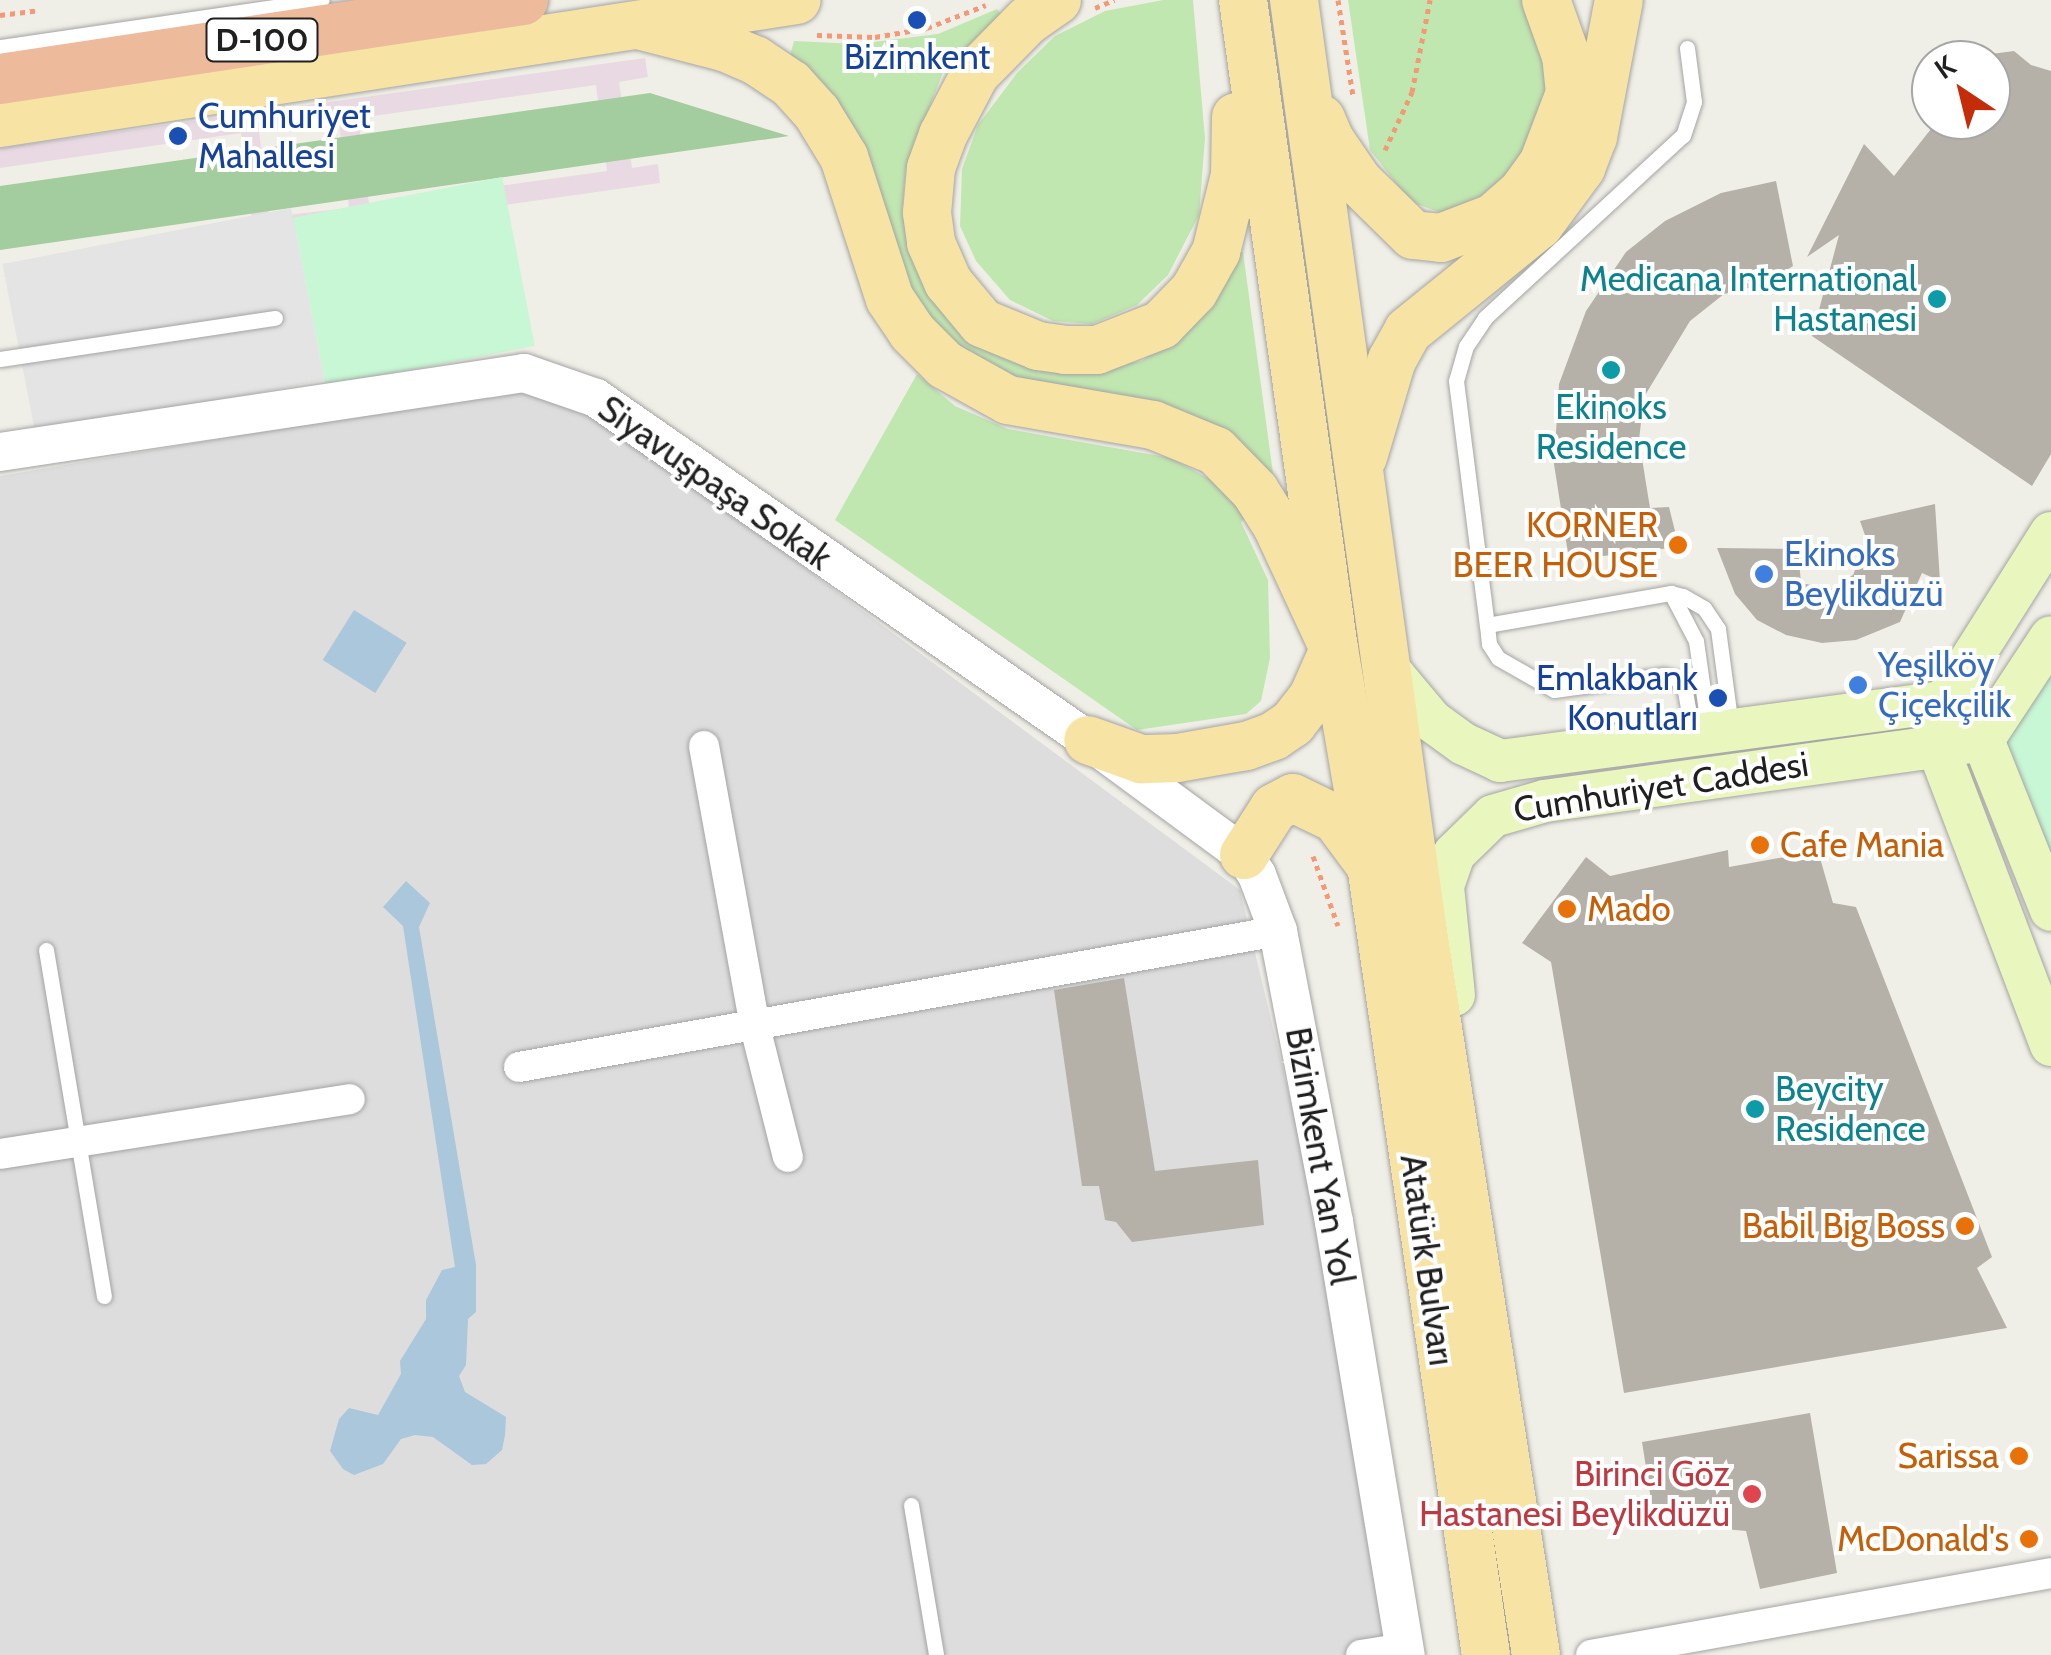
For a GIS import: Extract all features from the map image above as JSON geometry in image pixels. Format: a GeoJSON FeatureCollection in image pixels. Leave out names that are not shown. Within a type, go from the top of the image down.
{"type":"FeatureCollection","features":[{"type":"Feature","properties":{"kind":"highway","name":"D-100"},"geometry":{"type":"LineString","coordinates":[[0,79],[524,0]]}},
{"type":"Feature","properties":{"kind":"main road"},"geometry":{"type":"LineString","coordinates":[[1316,5],[1306,79],[1330,140],[1374,202],[1413,235],[1442,238],[1494,218],[1521,194],[1543,164],[1562,123],[1570,93],[1566,56],[1546,0]]}},
{"type":"Feature","properties":{"kind":"main road"},"geometry":{"type":"LineString","coordinates":[[1358,475],[1392,360],[1408,331],[1529,235],[1560,201],[1581,168],[1593,137],[1619,0]]}},
{"type":"Feature","properties":{"kind":"main road"},"geometry":{"type":"LineString","coordinates":[[1070,6],[1028,20],[975,74],[942,136],[932,168],[927,213],[931,243],[965,306],[982,323],[1038,346],[1097,350],[1132,340],[1161,326],[1194,291],[1216,252],[1229,206],[1245,18]]}},
{"type":"Feature","properties":{"kind":"main road"},"geometry":{"type":"LineString","coordinates":[[0,123],[642,26],[801,17]]}},
{"type":"Feature","properties":{"kind":"main road"},"geometry":{"type":"LineString","coordinates":[[1088,740],[1141,759],[1217,752],[1274,736],[1293,722],[1312,697],[1334,649],[1245,18]]}},
{"type":"Feature","properties":{"kind":"main road"},"geometry":{"type":"LineString","coordinates":[[642,26],[724,46],[755,60],[792,84],[818,113],[844,156],[890,299],[912,332],[944,365],[1008,400],[1153,426],[1216,451],[1237,470],[1277,526],[1334,649]]}},
{"type":"Feature","properties":{"kind":"main road","name":"Atatürk Bulvarı"},"geometry":{"type":"LineString","coordinates":[[1306,79],[1384,665],[1454,1145],[1536,1655]]}},
{"type":"Feature","properties":{"kind":"main road"},"geometry":{"type":"LineString","coordinates":[[2051,533],[1944,702],[1937,745],[2043,1003],[2051,1045]]}},
{"type":"Feature","properties":{"kind":"main road"},"geometry":{"type":"LineString","coordinates":[[1984,740],[2051,637]]}},
{"type":"Feature","properties":{"kind":"main road","name":"Atatürk Bulvarı"},"geometry":{"type":"LineString","coordinates":[[1334,649],[1370,865],[1486,1655]]}},
{"type":"Feature","properties":{"kind":"main road","name":"Cumhuriyet Caddesi"},"geometry":{"type":"LineString","coordinates":[[1384,665],[1432,721],[1464,744],[1500,761],[1944,702]]}},
{"type":"Feature","properties":{"kind":"main road"},"geometry":{"type":"LineString","coordinates":[[1944,702],[1984,740],[2051,910]]}},
{"type":"Feature","properties":{"kind":"main road","name":"Cumhuriyet Caddesi"},"geometry":{"type":"LineString","coordinates":[[1454,1145],[1461,1058],[1443,886],[1454,854],[1484,824],[1506,809],[1544,801],[1984,740]]}},
{"type":"Feature","properties":{"kind":"main road"},"geometry":{"type":"LineString","coordinates":[[1244,855],[1274,808],[1293,798],[1336,819],[1370,865]]}},
{"type":"Feature","properties":{"kind":"street","name":"Siyavuşpaşa Sokak"},"geometry":{"type":"LineString","coordinates":[[0,452],[524,373],[596,398],[1088,740]]}},
{"type":"Feature","properties":{"kind":"street","name":"Bizimkent Yan Yol"},"geometry":{"type":"LineString","coordinates":[[1088,740],[1244,855],[1258,876],[1278,931],[1334,1222],[1406,1652]]}},
{"type":"Feature","properties":{"kind":"street"},"geometry":{"type":"LineString","coordinates":[[704,746],[755,1027],[788,1157]]}},
{"type":"Feature","properties":{"kind":"street"},"geometry":{"type":"LineString","coordinates":[[519,1067],[1278,931]]}},
{"type":"Feature","properties":{"kind":"street"},"geometry":{"type":"LineString","coordinates":[[0,1154],[350,1099]]}},
{"type":"Feature","properties":{"kind":"street"},"geometry":{"type":"LineString","coordinates":[[1592,1655],[1697,1646],[2051,1574]]}},
{"type":"Feature","properties":{"kind":"street"},"geometry":{"type":"LineString","coordinates":[[1361,1655],[1406,1652]]}},
{"type":"Feature","properties":{"kind":"lane"},"geometry":{"type":"LineString","coordinates":[[0,46],[322,0]]}},
{"type":"Feature","properties":{"kind":"lane"},"geometry":{"type":"LineString","coordinates":[[1687,48],[1694,102],[1683,134],[1485,318],[1460,363],[1456,381],[1489,644],[1498,658],[1554,690],[1663,675],[1676,678],[1711,733]]}},
{"type":"Feature","properties":{"kind":"lane"},"geometry":{"type":"LineString","coordinates":[[0,359],[275,318]]}},
{"type":"Feature","properties":{"kind":"lane"},"geometry":{"type":"LineString","coordinates":[[1487,626],[1671,593],[1704,608],[1718,629],[1711,733]]}},
{"type":"Feature","properties":{"kind":"lane"},"geometry":{"type":"LineString","coordinates":[[1671,593],[1696,641],[1711,733]]}},
{"type":"Feature","properties":{"kind":"lane"},"geometry":{"type":"LineString","coordinates":[[46,950],[104,1296]]}},
{"type":"Feature","properties":{"kind":"lane"},"geometry":{"type":"LineString","coordinates":[[910,1505],[936,1655]]}},
{"type":"Feature","properties":{"kind":"path"},"geometry":{"type":"LineString","coordinates":[[801,17],[892,34],[927,28],[998,0]]}},
{"type":"Feature","properties":{"kind":"path"},"geometry":{"type":"LineString","coordinates":[[1070,6],[1114,0]]}},
{"type":"Feature","properties":{"kind":"path"},"geometry":{"type":"LineString","coordinates":[[1316,5],[1338,0]]}},
{"type":"Feature","properties":{"kind":"path"},"geometry":{"type":"LineString","coordinates":[[1376,160],[1412,92],[1430,0]]}},
{"type":"Feature","properties":{"kind":"path"},"geometry":{"type":"LineString","coordinates":[[0,15],[39,10]]}},
{"type":"Feature","properties":{"kind":"shaded area"},"geometry":{"type":"Polygon","coordinates":[[[645,58],[648,77],[619,82],[632,168],[658,164],[660,183],[0,276],[252,219],[241,133],[0,168],[0,148],[645,58]],[[596,85],[358,118],[369,204],[607,171],[596,85]],[[339,122],[259,131],[269,217],[349,208],[339,122]]]}},
{"type":"Feature","properties":{"kind":"shaded area"},"geometry":{"type":"Polygon","coordinates":[[[291,208],[324,380],[36,436],[2,264],[291,208]]]}},
{"type":"Feature","properties":{"kind":"shaded area"},"geometry":{"type":"Polygon","coordinates":[[[510,390],[575,398],[1240,890],[1305,1161],[1389,1655],[0,1655],[0,476],[510,390]]]}},
{"type":"Feature","properties":{"kind":"green space"},"geometry":{"type":"Polygon","coordinates":[[[1163,0],[1193,0],[1205,138],[1199,215],[1168,275],[1137,305],[1092,324],[1053,321],[1010,300],[976,261],[960,226],[962,169],[978,125],[1017,73],[1055,36],[1105,11],[1163,0]]]}},
{"type":"Feature","properties":{"kind":"green space"},"geometry":{"type":"Polygon","coordinates":[[[1348,0],[1526,0],[1542,32],[1548,90],[1518,175],[1481,205],[1445,214],[1411,202],[1370,150],[1348,0]]]}},
{"type":"Feature","properties":{"kind":"green space"},"geometry":{"type":"Polygon","coordinates":[[[997,9],[1003,16],[945,67],[906,168],[902,213],[918,265],[1086,369],[1142,361],[1198,314],[1233,252],[1243,252],[1275,488],[971,369],[916,305],[789,59],[794,41],[857,44],[938,34],[997,9]]]}},
{"type":"Feature","properties":{"kind":"green space"},"geometry":{"type":"Polygon","coordinates":[[[650,93],[789,136],[0,250],[0,186],[650,93]]]}},
{"type":"Feature","properties":{"kind":"green space"},"geometry":{"type":"Polygon","coordinates":[[[502,177],[535,346],[326,386],[293,218],[502,177]]]}},
{"type":"Feature","properties":{"kind":"green space"},"geometry":{"type":"Polygon","coordinates":[[[917,374],[955,406],[1008,429],[1171,458],[1222,486],[1247,517],[1241,522],[1268,580],[1270,658],[1261,701],[1246,714],[1137,730],[835,520],[917,374]]]}},
{"type":"Feature","properties":{"kind":"green space"},"geometry":{"type":"Polygon","coordinates":[[[2051,657],[2051,908],[1994,740],[2051,657]]]}},
{"type":"Feature","properties":{"kind":"water"},"geometry":{"type":"Polygon","coordinates":[[[354,610],[407,643],[375,693],[323,660],[354,610]]]}},
{"type":"Feature","properties":{"kind":"water"},"geometry":{"type":"Polygon","coordinates":[[[406,881],[430,903],[419,927],[476,1265],[476,1312],[468,1319],[466,1365],[459,1376],[465,1392],[506,1417],[505,1435],[502,1450],[486,1464],[472,1465],[433,1437],[415,1435],[401,1439],[383,1464],[354,1475],[343,1469],[330,1451],[339,1419],[349,1408],[378,1415],[401,1374],[400,1361],[426,1319],[426,1300],[442,1270],[455,1267],[403,926],[383,907],[406,881]]]}},
{"type":"Feature","properties":{"kind":"building","name":"Medicana International Hastanesi"},"geometry":{"type":"Polygon","coordinates":[[[2011,51],[2031,65],[2051,71],[2051,454],[2032,486],[1812,336],[1839,235],[1807,257],[1864,144],[1894,176],[1922,140],[2011,140],[2011,51]]]}},
{"type":"Feature","properties":{"kind":"building","name":"Ekinoks Residence"},"geometry":{"type":"Polygon","coordinates":[[[1776,181],[1793,266],[1765,284],[1724,294],[1690,321],[1644,397],[1639,440],[1650,508],[1669,507],[1679,547],[1569,560],[1554,464],[1559,384],[1586,311],[1626,252],[1665,221],[1721,193],[1776,181]]]}},
{"type":"Feature","properties":{"kind":"building","name":"Ekinoks Beylikdüzü"},"geometry":{"type":"Polygon","coordinates":[[[1935,504],[1940,581],[1922,573],[1900,622],[1856,640],[1822,643],[1786,635],[1757,620],[1735,594],[1717,548],[1798,549],[1801,583],[1831,589],[1853,575],[1867,541],[1860,521],[1935,504]]]}},
{"type":"Feature","properties":{"kind":"building","name":"Beycity Residence"},"geometry":{"type":"Polygon","coordinates":[[[1728,850],[1729,867],[1818,851],[1833,903],[1856,907],[1992,1257],[1977,1268],[2007,1328],[1624,1393],[1551,962],[1522,943],[1586,857],[1610,876],[1728,850]]]}},
{"type":"Feature","properties":{"kind":"building"},"geometry":{"type":"Polygon","coordinates":[[[1124,978],[1155,1171],[1258,1160],[1264,1225],[1132,1242],[1116,1222],[1105,1220],[1099,1186],[1082,1186],[1054,990],[1124,978]]]}},
{"type":"Feature","properties":{"kind":"building"},"geometry":{"type":"Polygon","coordinates":[[[1810,1413],[1837,1573],[1760,1589],[1746,1531],[1724,1529],[1708,1506],[1653,1512],[1642,1442],[1810,1413]]]}},
{"type":"Feature","properties":{"kind":"place","name":"Bizimkent"},"geometry":{"type":"Point","coordinates":[917,20]}},
{"type":"Feature","properties":{"kind":"place","name":"Cumhuriyet Mahallesi"},"geometry":{"type":"Point","coordinates":[178,136]}},
{"type":"Feature","properties":{"kind":"place","name":"Medicana International Hastanesi"},"geometry":{"type":"Point","coordinates":[1937,299]}},
{"type":"Feature","properties":{"kind":"place","name":"Ekinoks Residence"},"geometry":{"type":"Point","coordinates":[1611,370]}},
{"type":"Feature","properties":{"kind":"place","name":"KORNER BEER HOUSE"},"geometry":{"type":"Point","coordinates":[1678,545]}},
{"type":"Feature","properties":{"kind":"place","name":"Ekinoks Beylikdüzü"},"geometry":{"type":"Point","coordinates":[1764,574]}},
{"type":"Feature","properties":{"kind":"place","name":"Yeşilköy Çiçekçilik"},"geometry":{"type":"Point","coordinates":[1858,685]}},
{"type":"Feature","properties":{"kind":"place","name":"Emlakbank Konutları"},"geometry":{"type":"Point","coordinates":[1718,698]}},
{"type":"Feature","properties":{"kind":"place","name":"Cafe Mania"},"geometry":{"type":"Point","coordinates":[1760,845]}},
{"type":"Feature","properties":{"kind":"place","name":"Mado"},"geometry":{"type":"Point","coordinates":[1567,909]}},
{"type":"Feature","properties":{"kind":"place","name":"Beycity Residence"},"geometry":{"type":"Point","coordinates":[1755,1109]}},
{"type":"Feature","properties":{"kind":"place","name":"Babil Big Boss"},"geometry":{"type":"Point","coordinates":[1965,1226]}},
{"type":"Feature","properties":{"kind":"place","name":"Sarissa"},"geometry":{"type":"Point","coordinates":[2019,1456]}},
{"type":"Feature","properties":{"kind":"place","name":"Birinci Göz Hastanesi Beylikdüzü"},"geometry":{"type":"Point","coordinates":[1752,1494]}},
{"type":"Feature","properties":{"kind":"place","name":"McDonald's"},"geometry":{"type":"Point","coordinates":[2029,1539]}}]}
